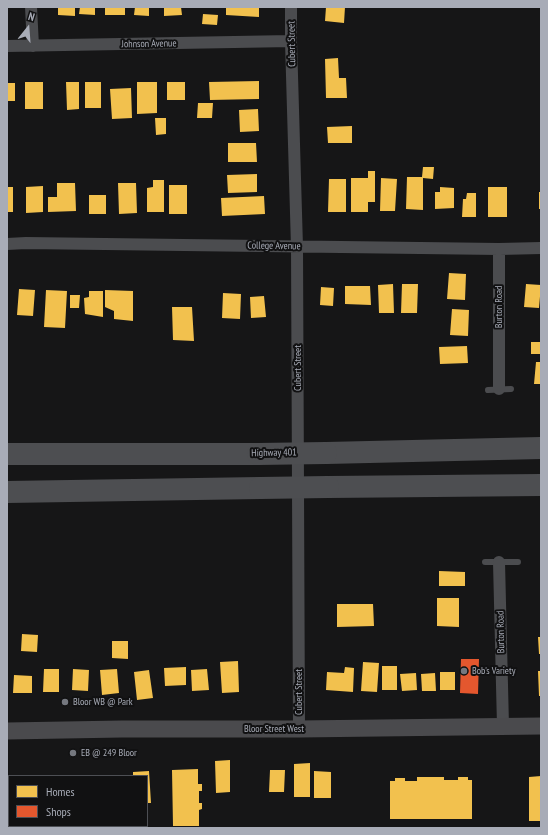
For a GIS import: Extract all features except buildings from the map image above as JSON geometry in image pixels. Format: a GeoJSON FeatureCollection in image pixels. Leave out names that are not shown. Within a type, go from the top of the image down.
{"type":"FeatureCollection","features":[{"type":"Feature","properties":{"kind":"highway","name":"Highway 401"},"geometry":{"type":"LineString","coordinates":[[7,454],[258,454],[541,448]]}},
{"type":"Feature","properties":{"kind":"highway"},"geometry":{"type":"LineString","coordinates":[[7,492],[541,485]]}},
{"type":"Feature","properties":{"kind":"main road","name":"Bloor Street West"},"geometry":{"type":"LineString","coordinates":[[7,731],[541,726]]}},
{"type":"Feature","properties":{"kind":"street"},"geometry":{"type":"LineString","coordinates":[[31,7],[33,46]]}},
{"type":"Feature","properties":{"kind":"street","name":"Cubert Street"},"geometry":{"type":"LineString","coordinates":[[291,7],[297,247],[299,729]]}},
{"type":"Feature","properties":{"kind":"street","name":"Johnson Avenue"},"geometry":{"type":"LineString","coordinates":[[7,46],[291,41]]}},
{"type":"Feature","properties":{"kind":"street","name":"College Avenue"},"geometry":{"type":"LineString","coordinates":[[7,244],[499,249],[541,248]]}},
{"type":"Feature","properties":{"kind":"street","name":"Burton Road"},"geometry":{"type":"LineString","coordinates":[[499,249],[499,389]]}},
{"type":"Feature","properties":{"kind":"street","name":"Burton Road"},"geometry":{"type":"LineString","coordinates":[[500,562],[502,726]]}},
{"type":"Feature","properties":{"kind":"lane"},"geometry":{"type":"LineString","coordinates":[[485,562],[518,562]]}},
{"type":"Feature","properties":{"kind":"place","name":"Bob's Variety"},"geometry":{"type":"Point","coordinates":[464,671]}},
{"type":"Feature","properties":{"kind":"place","name":"Bloor WB @ Park"},"geometry":{"type":"Point","coordinates":[65,702]}},
{"type":"Feature","properties":{"kind":"place","name":"EB @ 249 Bloor"},"geometry":{"type":"Point","coordinates":[73,753]}}]}
